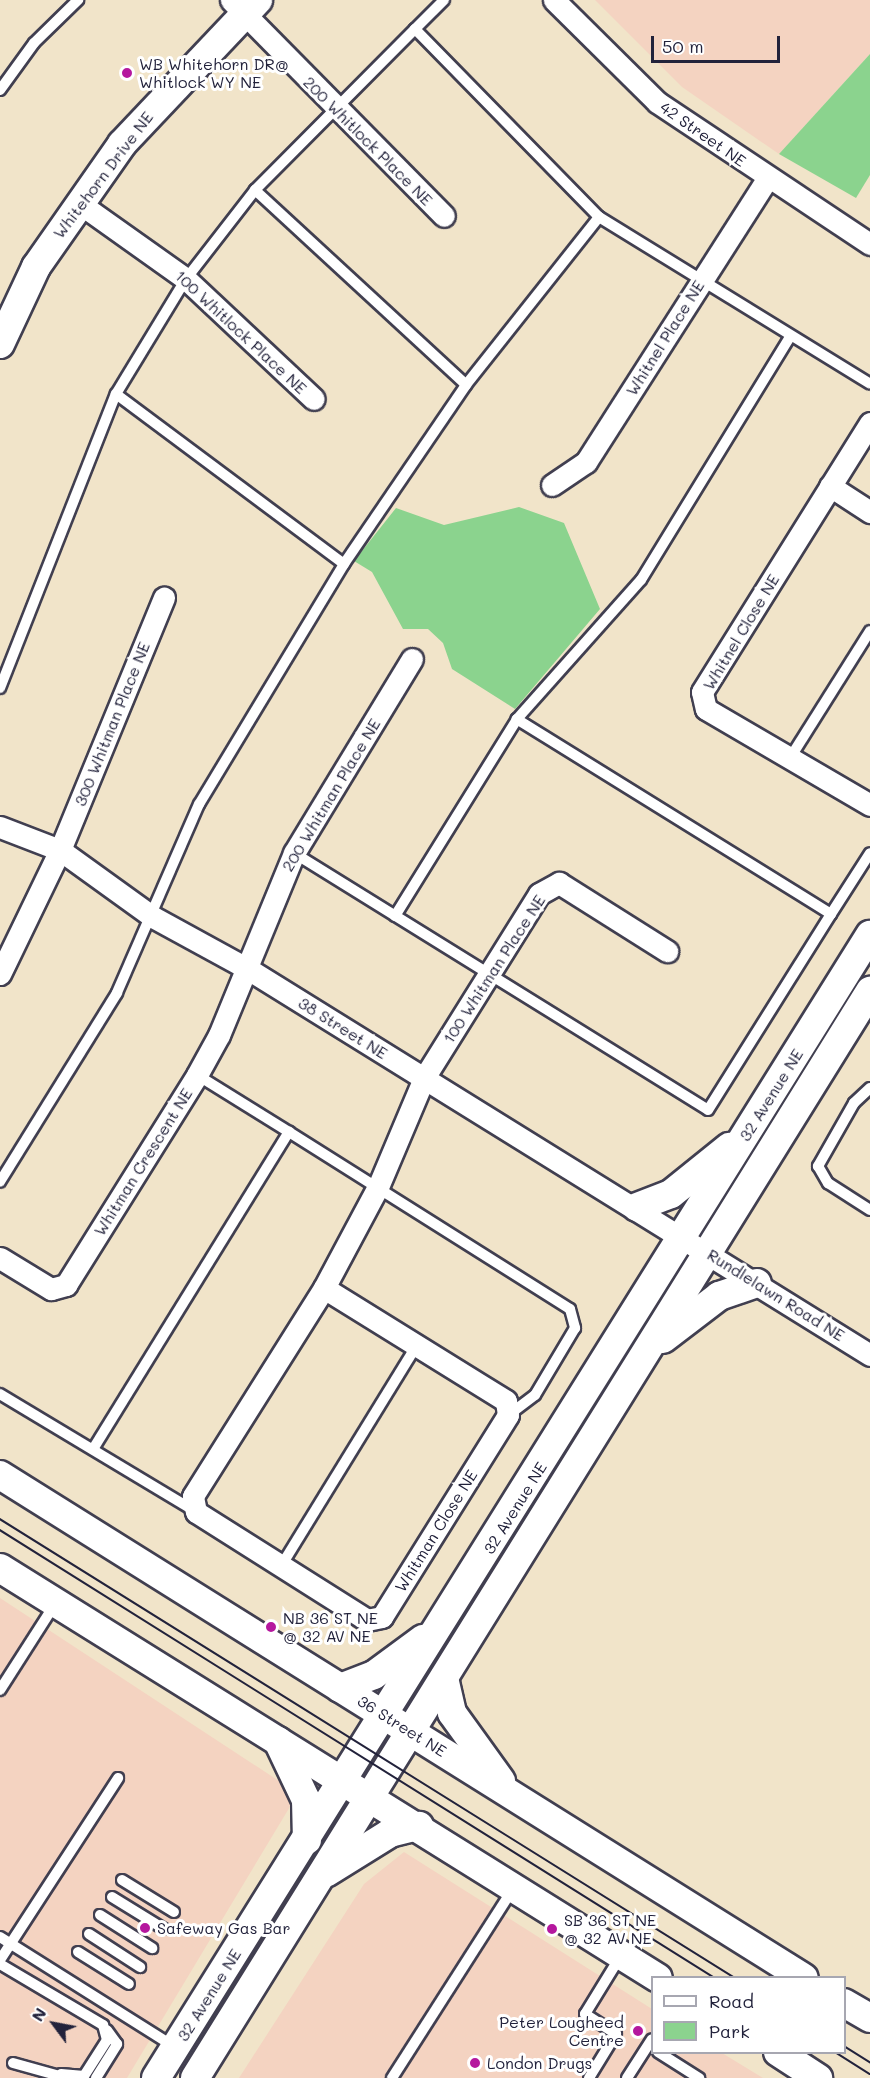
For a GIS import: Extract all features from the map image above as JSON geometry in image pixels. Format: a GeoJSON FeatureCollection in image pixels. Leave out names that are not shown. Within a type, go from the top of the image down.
{"type":"FeatureCollection","features":[{"type":"Feature","properties":{"kind":"main road","name":"Whitehorn Drive NE"},"geometry":{"type":"LineString","coordinates":[[0,344],[36,267],[79,203],[169,90],[244,5]]}},
{"type":"Feature","properties":{"kind":"main road","name":"32 Avenue NE"},"geometry":{"type":"LineString","coordinates":[[156,2078],[307,1840],[870,935]]}},
{"type":"Feature","properties":{"kind":"main road","name":"32 Avenue NE"},"geometry":{"type":"LineString","coordinates":[[195,2078],[870,991]]}},
{"type":"Feature","properties":{"kind":"main road"},"geometry":{"type":"LineString","coordinates":[[637,1207],[671,1194],[748,1133]]}},
{"type":"Feature","properties":{"kind":"main road"},"geometry":{"type":"LineString","coordinates":[[643,1356],[720,1296],[757,1283]]}},
{"type":"Feature","properties":{"kind":"main road","name":"36 Street NE"},"geometry":{"type":"LineString","coordinates":[[0,1475],[802,1976]]}},
{"type":"Feature","properties":{"kind":"main road"},"geometry":{"type":"LineString","coordinates":[[0,1568],[419,1826],[656,1976]]}},
{"type":"Feature","properties":{"kind":"main road"},"geometry":{"type":"LineString","coordinates":[[340,1688],[374,1676],[442,1623]]}},
{"type":"Feature","properties":{"kind":"main road"},"geometry":{"type":"LineString","coordinates":[[444,1678],[452,1713],[511,1794]]}},
{"type":"Feature","properties":{"kind":"main road"},"geometry":{"type":"LineString","coordinates":[[278,1740],[306,1800],[307,1840]]}},
{"type":"Feature","properties":{"kind":"main road"},"geometry":{"type":"LineString","coordinates":[[319,1877],[390,1833],[419,1826]]}},
{"type":"Feature","properties":{"kind":"main road"},"geometry":{"type":"LineString","coordinates":[[846,2003],[870,2019]]}},
{"type":"Feature","properties":{"kind":"main road"},"geometry":{"type":"LineString","coordinates":[[781,2054],[818,2078]]}},
{"type":"Feature","properties":{"kind":"street","name":"42 Street NE"},"geometry":{"type":"LineString","coordinates":[[554,0],[657,102],[767,179],[870,244]]}},
{"type":"Feature","properties":{"kind":"street","name":"200 Whitlock Place NE"},"geometry":{"type":"LineString","coordinates":[[244,5],[335,108],[444,216]]}},
{"type":"Feature","properties":{"kind":"street","name":"Whitnel Place NE"},"geometry":{"type":"LineString","coordinates":[[552,485],[586,462],[767,179]]}},
{"type":"Feature","properties":{"kind":"street","name":"100 Whitlock Place NE"},"geometry":{"type":"LineString","coordinates":[[79,203],[186,279],[314,399]]}},
{"type":"Feature","properties":{"kind":"street","name":"Whitnel Close NE"},"geometry":{"type":"LineString","coordinates":[[870,423],[702,693],[706,709],[870,805]]}},
{"type":"Feature","properties":{"kind":"street"},"geometry":{"type":"LineString","coordinates":[[830,486],[870,512]]}},
{"type":"Feature","properties":{"kind":"street","name":"300 Whitman Place NE"},"geometry":{"type":"LineString","coordinates":[[60,850],[164,598]]}},
{"type":"Feature","properties":{"kind":"street","name":"200 Whitman Place NE"},"geometry":{"type":"LineString","coordinates":[[248,969],[294,853],[412,659]]}},
{"type":"Feature","properties":{"kind":"street","name":"38 Street NE"},"geometry":{"type":"LineString","coordinates":[[0,827],[60,850],[153,917],[248,969],[682,1236]]}},
{"type":"Feature","properties":{"kind":"street"},"geometry":{"type":"LineString","coordinates":[[0,974],[60,850]]}},
{"type":"Feature","properties":{"kind":"street","name":"100 Whitman Place NE"},"geometry":{"type":"LineString","coordinates":[[424,1078],[539,894],[559,883],[667,951]]}},
{"type":"Feature","properties":{"kind":"street","name":"Whitman Crescent NE"},"geometry":{"type":"LineString","coordinates":[[0,1258],[51,1289],[66,1285],[197,1076],[248,969]]}},
{"type":"Feature","properties":{"kind":"street"},"geometry":{"type":"LineString","coordinates":[[196,1512],[193,1496],[324,1288],[378,1187],[424,1078]]}},
{"type":"Feature","properties":{"kind":"street","name":"Rundlelawn Road NE"},"geometry":{"type":"LineString","coordinates":[[682,1236],[870,1355]]}},
{"type":"Feature","properties":{"kind":"street"},"geometry":{"type":"LineString","coordinates":[[324,1288],[506,1401],[508,1415]]}},
{"type":"Feature","properties":{"kind":"street","name":"Whitman Close NE"},"geometry":{"type":"LineString","coordinates":[[196,1512],[367,1620],[382,1617],[508,1415]]}},
{"type":"Feature","properties":{"kind":"lane"},"geometry":{"type":"LineString","coordinates":[[0,90],[34,43],[78,0]]}},
{"type":"Feature","properties":{"kind":"lane"},"geometry":{"type":"LineString","coordinates":[[0,688],[116,394],[186,279],[255,190],[444,0]]}},
{"type":"Feature","properties":{"kind":"lane"},"geometry":{"type":"LineString","coordinates":[[415,29],[599,218],[870,384]]}},
{"type":"Feature","properties":{"kind":"lane"},"geometry":{"type":"LineString","coordinates":[[255,190],[466,385]]}},
{"type":"Feature","properties":{"kind":"lane"},"geometry":{"type":"LineString","coordinates":[[0,1182],[117,993],[153,917],[199,804],[344,564],[466,385],[599,218]]}},
{"type":"Feature","properties":{"kind":"lane"},"geometry":{"type":"LineString","coordinates":[[395,916],[517,719],[641,580],[790,337]]}},
{"type":"Feature","properties":{"kind":"lane"},"geometry":{"type":"LineString","coordinates":[[116,394],[344,564]]}},
{"type":"Feature","properties":{"kind":"lane"},"geometry":{"type":"LineString","coordinates":[[790,758],[870,631]]}},
{"type":"Feature","properties":{"kind":"lane"},"geometry":{"type":"LineString","coordinates":[[517,719],[831,915]]}},
{"type":"Feature","properties":{"kind":"lane"},"geometry":{"type":"LineString","coordinates":[[294,853],[708,1110],[870,853]]}},
{"type":"Feature","properties":{"kind":"lane"},"geometry":{"type":"LineString","coordinates":[[197,1076],[570,1309],[576,1328],[535,1395],[508,1415]]}},
{"type":"Feature","properties":{"kind":"lane"},"geometry":{"type":"LineString","coordinates":[[870,1089],[854,1103],[818,1166],[828,1184],[870,1210]]}},
{"type":"Feature","properties":{"kind":"lane"},"geometry":{"type":"LineString","coordinates":[[93,1449],[289,1132]]}},
{"type":"Feature","properties":{"kind":"lane"},"geometry":{"type":"LineString","coordinates":[[281,1566],[417,1345]]}},
{"type":"Feature","properties":{"kind":"lane"},"geometry":{"type":"LineString","coordinates":[[0,1394],[196,1512]]}},
{"type":"Feature","properties":{"kind":"lane"},"geometry":{"type":"LineString","coordinates":[[0,1690],[56,1602]]}},
{"type":"Feature","properties":{"kind":"lane"},"geometry":{"type":"LineString","coordinates":[[0,1960],[13,1945],[118,1778]]}},
{"type":"Feature","properties":{"kind":"lane"},"geometry":{"type":"LineString","coordinates":[[122,1880],[174,1912]]}},
{"type":"Feature","properties":{"kind":"lane"},"geometry":{"type":"LineString","coordinates":[[392,2078],[514,1887]]}},
{"type":"Feature","properties":{"kind":"lane"},"geometry":{"type":"LineString","coordinates":[[112,1897],[164,1929]]}},
{"type":"Feature","properties":{"kind":"lane"},"geometry":{"type":"LineString","coordinates":[[100,1915],[152,1948]]}},
{"type":"Feature","properties":{"kind":"lane"},"geometry":{"type":"LineString","coordinates":[[89,1934],[140,1967]]}},
{"type":"Feature","properties":{"kind":"lane"},"geometry":{"type":"LineString","coordinates":[[0,1937],[176,2048]]}},
{"type":"Feature","properties":{"kind":"lane"},"geometry":{"type":"LineString","coordinates":[[78,1952],[129,1984]]}},
{"type":"Feature","properties":{"kind":"lane"},"geometry":{"type":"LineString","coordinates":[[589,2078],[616,2034],[585,2014],[622,1954]]}},
{"type":"Feature","properties":{"kind":"lane"},"geometry":{"type":"LineString","coordinates":[[0,1964],[103,2025],[117,2044],[96,2078]]}},
{"type":"Feature","properties":{"kind":"lane"},"geometry":{"type":"LineString","coordinates":[[13,2063],[64,2076],[84,2076],[107,2040],[103,2025]]}},
{"type":"Feature","properties":{"kind":"lane"},"geometry":{"type":"LineString","coordinates":[[627,2078],[651,2045]]}},
{"type":"Feature","properties":{"kind":"lane"},"geometry":{"type":"LineString","coordinates":[[661,2054],[699,2078]]}},
{"type":"Feature","properties":{"kind":"shaded area"},"geometry":{"type":"Polygon","coordinates":[[[595,0],[870,0],[870,54],[779,154],[682,87],[595,0]]]}},
{"type":"Feature","properties":{"kind":"shaded area"},"geometry":{"type":"Polygon","coordinates":[[[0,1598],[279,1781],[294,1800],[127,2078],[0,2078],[0,1598]]]}},
{"type":"Feature","properties":{"kind":"shaded area"},"geometry":{"type":"Polygon","coordinates":[[[404,1852],[651,2008],[651,2054],[724,2054],[763,2078],[239,2078],[364,1884],[404,1852]]]}},
{"type":"Feature","properties":{"kind":"green space"},"geometry":{"type":"Polygon","coordinates":[[[870,54],[870,175],[856,198],[779,154],[870,54]]]}},
{"type":"Feature","properties":{"kind":"green space"},"geometry":{"type":"Polygon","coordinates":[[[519,507],[564,523],[600,609],[515,709],[452,669],[443,643],[428,629],[403,629],[372,572],[354,561],[396,508],[444,525],[519,507]]]}},
{"type":"Feature","properties":{"kind":"tram line"},"geometry":{"type":"LineString","coordinates":[[0,1519],[732,1976]]}},
{"type":"Feature","properties":{"kind":"tram line"},"geometry":{"type":"LineString","coordinates":[[0,1530],[712,1976]]}},
{"type":"Feature","properties":{"kind":"tram line"},"geometry":{"type":"LineString","coordinates":[[846,2047],[870,2062]]}},
{"type":"Feature","properties":{"kind":"tram line"},"geometry":{"type":"LineString","coordinates":[[838,2054],[870,2074]]}},
{"type":"Feature","properties":{"kind":"place","name":"WB Whitehorn DR@ Whitlock WY NE"},"geometry":{"type":"Point","coordinates":[127,73]}},
{"type":"Feature","properties":{"kind":"place","name":"NB 36 ST NE @ 32 AV NE"},"geometry":{"type":"Point","coordinates":[271,1627]}},
{"type":"Feature","properties":{"kind":"place","name":"Safeway Gas Bar"},"geometry":{"type":"Point","coordinates":[145,1928]}},
{"type":"Feature","properties":{"kind":"place","name":"SB 36 ST NE @ 32 AV NE"},"geometry":{"type":"Point","coordinates":[552,1929]}},
{"type":"Feature","properties":{"kind":"place","name":"Peter Lougheed Centre"},"geometry":{"type":"Point","coordinates":[638,2031]}},
{"type":"Feature","properties":{"kind":"place","name":"London Drugs"},"geometry":{"type":"Point","coordinates":[475,2063]}}]}
